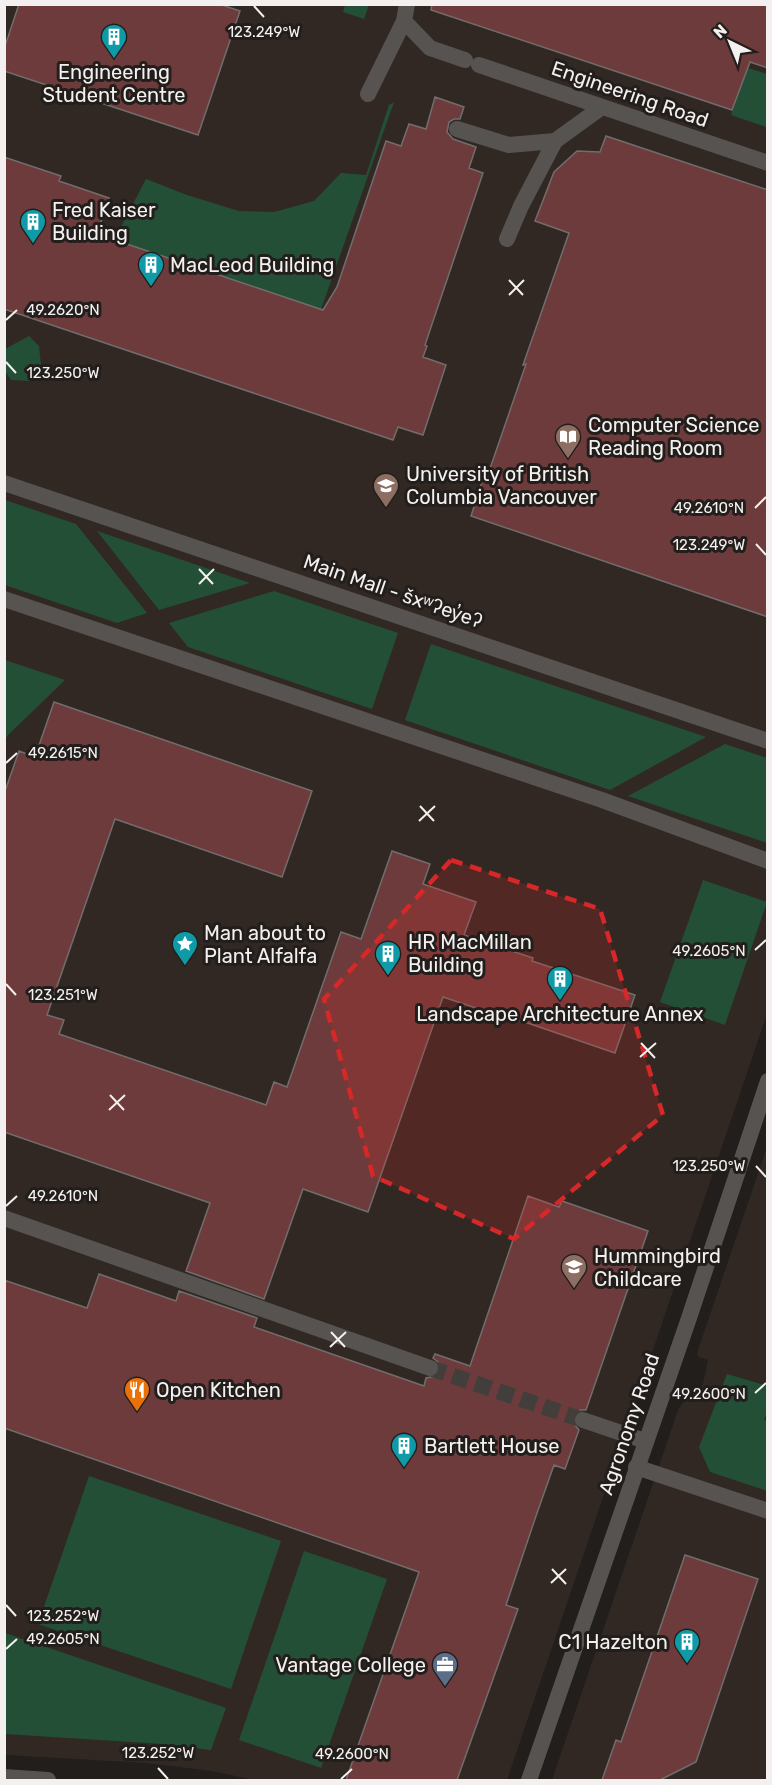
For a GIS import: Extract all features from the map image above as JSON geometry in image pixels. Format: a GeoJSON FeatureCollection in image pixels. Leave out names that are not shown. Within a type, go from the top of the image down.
{"type":"FeatureCollection","features":[{"type":"Feature","properties":{"kind":"street","name":"Engineering Road"},"geometry":{"type":"LineString","coordinates":[[406,13],[430,48],[768,163]]}},
{"type":"Feature","properties":{"kind":"street"},"geometry":{"type":"LineString","coordinates":[[368,94],[406,13]]}},
{"type":"Feature","properties":{"kind":"street"},"geometry":{"type":"LineString","coordinates":[[507,239],[521,206],[555,141],[602,106]]}},
{"type":"Feature","properties":{"kind":"street"},"geometry":{"type":"LineString","coordinates":[[457,129],[508,145],[555,141]]}},
{"type":"Feature","properties":{"kind":"street","name":"Main Mall - šxʷʔey̓eʔ"},"geometry":{"type":"LineString","coordinates":[[4,483],[768,741]]}},
{"type":"Feature","properties":{"kind":"street"},"geometry":{"type":"LineString","coordinates":[[4,599],[417,737],[768,861]]}},
{"type":"Feature","properties":{"kind":"street","name":"Agronomy Road"},"geometry":{"type":"LineString","coordinates":[[530,1780],[768,1081]]}},
{"type":"Feature","properties":{"kind":"street"},"geometry":{"type":"LineString","coordinates":[[4,1218],[430,1368]]}},
{"type":"Feature","properties":{"kind":"street"},"geometry":{"type":"LineString","coordinates":[[583,1420],[645,1441]]}},
{"type":"Feature","properties":{"kind":"street"},"geometry":{"type":"LineString","coordinates":[[636,1467],[768,1511]]}},
{"type":"Feature","properties":{"kind":"street"},"geometry":{"type":"LineString","coordinates":[[4,1777],[48,1780]]}},
{"type":"Feature","properties":{"kind":"highlighted area"},"geometry":{"type":"Polygon","coordinates":[[[451,860],[600,909],[663,1115],[514,1239],[373,1176],[324,999],[451,860]]]}},
{"type":"Feature","properties":{"kind":"shaded area","name":"University of British Columbia Vancouver"},"geometry":{"type":"Polygon","coordinates":[[[4,5],[767,5],[767,1014],[507,1780],[254,1780],[212,1771],[147,1763],[5,1755],[4,5]]]}},
{"type":"Feature","properties":{"kind":"shaded area"},"geometry":{"type":"Polygon","coordinates":[[[767,1147],[767,1780],[552,1780],[678,1410],[684,1401],[703,1384],[708,1360],[699,1357],[697,1353],[767,1147]]]}},
{"type":"Feature","properties":{"kind":"green space"},"geometry":{"type":"Polygon","coordinates":[[[345,5],[369,5],[364,19],[343,12],[345,5]]]}},
{"type":"Feature","properties":{"kind":"green space"},"geometry":{"type":"Polygon","coordinates":[[[748,68],[767,74],[766,127],[731,115],[748,68]]]}},
{"type":"Feature","properties":{"kind":"green space"},"geometry":{"type":"Polygon","coordinates":[[[394,102],[318,318],[111,246],[146,179],[239,211],[274,212],[314,201],[341,173],[366,175],[389,105],[394,102]]]}},
{"type":"Feature","properties":{"kind":"green space"},"geometry":{"type":"Polygon","coordinates":[[[29,336],[39,346],[41,366],[31,381],[11,380],[5,371],[5,349],[29,336]]]}},
{"type":"Feature","properties":{"kind":"green space"},"geometry":{"type":"Polygon","coordinates":[[[5,500],[76,524],[147,613],[117,623],[5,585],[5,500]]]}},
{"type":"Feature","properties":{"kind":"green space"},"geometry":{"type":"Polygon","coordinates":[[[97,531],[250,583],[159,610],[97,531]]]}},
{"type":"Feature","properties":{"kind":"green space"},"geometry":{"type":"Polygon","coordinates":[[[274,591],[398,633],[372,709],[188,647],[169,623],[274,591]]]}},
{"type":"Feature","properties":{"kind":"green space"},"geometry":{"type":"Polygon","coordinates":[[[431,644],[706,737],[610,790],[405,720],[431,644]]]}},
{"type":"Feature","properties":{"kind":"green space"},"geometry":{"type":"Polygon","coordinates":[[[5,660],[65,680],[7,736],[5,742],[5,660]]]}},
{"type":"Feature","properties":{"kind":"green space"},"geometry":{"type":"Polygon","coordinates":[[[725,744],[767,758],[767,843],[628,796],[725,744]]]}},
{"type":"Feature","properties":{"kind":"green space"},"geometry":{"type":"Polygon","coordinates":[[[703,880],[767,902],[725,1025],[660,1002],[703,880]]]}},
{"type":"Feature","properties":{"kind":"green space"},"geometry":{"type":"Polygon","coordinates":[[[727,1374],[767,1386],[767,1411],[764,1420],[768,1421],[767,1491],[710,1472],[699,1447],[727,1374]]]}},
{"type":"Feature","properties":{"kind":"green space"},"geometry":{"type":"Polygon","coordinates":[[[89,1476],[281,1541],[231,1689],[38,1624],[89,1476]]]}},
{"type":"Feature","properties":{"kind":"green space"},"geometry":{"type":"Polygon","coordinates":[[[304,1551],[387,1579],[321,1768],[239,1740],[304,1551]]]}},
{"type":"Feature","properties":{"kind":"green space"},"geometry":{"type":"Polygon","coordinates":[[[5,1633],[226,1708],[211,1750],[163,1744],[5,1734],[5,1633]]]}},
{"type":"Feature","properties":{"kind":"building","name":"Engineering Student Centre"},"geometry":{"type":"Polygon","coordinates":[[[19,4],[219,4],[240,11],[198,135],[4,71],[4,49],[19,4]]]}},
{"type":"Feature","properties":{"kind":"building"},"geometry":{"type":"Polygon","coordinates":[[[432,4],[768,4],[768,68],[750,62],[732,110],[431,10],[432,4]]]}},
{"type":"Feature","properties":{"kind":"building","name":"MacLeod Building"},"geometry":{"type":"Polygon","coordinates":[[[435,97],[464,107],[460,119],[449,122],[447,132],[453,139],[476,147],[469,168],[483,173],[425,345],[427,346],[423,357],[446,365],[423,435],[398,427],[393,440],[4,309],[4,157],[61,176],[59,181],[109,198],[97,234],[323,310],[337,287],[386,141],[401,146],[409,124],[426,129],[435,97]]]}},
{"type":"Feature","properties":{"kind":"building"},"geometry":{"type":"Polygon","coordinates":[[[606,136],[768,190],[768,617],[471,516],[482,482],[485,483],[569,233],[535,221],[554,172],[577,151],[600,152],[606,136]]]}},
{"type":"Feature","properties":{"kind":"building","name":"HR MacMillan Building"},"geometry":{"type":"Polygon","coordinates":[[[54,702],[312,791],[282,877],[115,819],[47,1015],[64,1020],[59,1034],[266,1105],[274,1082],[287,1087],[341,932],[361,939],[392,851],[430,864],[423,884],[476,902],[464,935],[533,958],[532,961],[635,995],[615,1053],[443,997],[368,1212],[303,1189],[264,1299],[186,1271],[210,1203],[4,1132],[4,794],[19,751],[35,757],[54,702]]]}},
{"type":"Feature","properties":{"kind":"building"},"geometry":{"type":"Polygon","coordinates":[[[528,1196],[559,1207],[562,1201],[648,1231],[586,1410],[580,1410],[573,1416],[573,1423],[579,1430],[565,1469],[554,1465],[536,1516],[506,1605],[518,1609],[457,1780],[346,1780],[419,1572],[4,1428],[4,1280],[87,1308],[99,1274],[176,1301],[179,1291],[257,1318],[254,1327],[424,1386],[426,1378],[436,1376],[440,1371],[438,1362],[433,1358],[435,1354],[470,1366],[528,1196]]]}},
{"type":"Feature","properties":{"kind":"building","name":"C1 Hazelton"},"geometry":{"type":"Polygon","coordinates":[[[685,1555],[758,1579],[696,1762],[660,1780],[602,1780],[616,1740],[621,1742],[685,1555]]]}},
{"type":"Feature","properties":{"kind":"tunnel"},"geometry":{"type":"LineString","coordinates":[[430,1368],[583,1420]]}},
{"type":"Feature","properties":{"kind":"place","name":"Engineering Student Centre"},"geometry":{"type":"Point","coordinates":[114,60]}},
{"type":"Feature","properties":{"kind":"place","name":"Fred Kaiser Building"},"geometry":{"type":"Point","coordinates":[33,245]}},
{"type":"Feature","properties":{"kind":"place","name":"MacLeod Building"},"geometry":{"type":"Point","coordinates":[151,288]}},
{"type":"Feature","properties":{"kind":"place","name":"Computer Science Reading Room"},"geometry":{"type":"Point","coordinates":[568,460]}},
{"type":"Feature","properties":{"kind":"place","name":"University of British Columbia Vancouver"},"geometry":{"type":"Point","coordinates":[386,509]}},
{"type":"Feature","properties":{"kind":"place","name":"Man about to Plant Alfalfa"},"geometry":{"type":"Point","coordinates":[185,967]}},
{"type":"Feature","properties":{"kind":"place","name":"HR MacMillan Building"},"geometry":{"type":"Point","coordinates":[388,977]}},
{"type":"Feature","properties":{"kind":"place","name":"Landscape Architecture Annex"},"geometry":{"type":"Point","coordinates":[560,1002]}},
{"type":"Feature","properties":{"kind":"place","name":"Hummingbird Childcare"},"geometry":{"type":"Point","coordinates":[574,1290]}},
{"type":"Feature","properties":{"kind":"place","name":"Open Kitchen"},"geometry":{"type":"Point","coordinates":[137,1413]}},
{"type":"Feature","properties":{"kind":"place","name":"Bartlett House"},"geometry":{"type":"Point","coordinates":[404,1469]}},
{"type":"Feature","properties":{"kind":"place","name":"C1 Hazelton"},"geometry":{"type":"Point","coordinates":[687,1665]}},
{"type":"Feature","properties":{"kind":"place","name":"Vantage College"},"geometry":{"type":"Point","coordinates":[445,1688]}}]}
